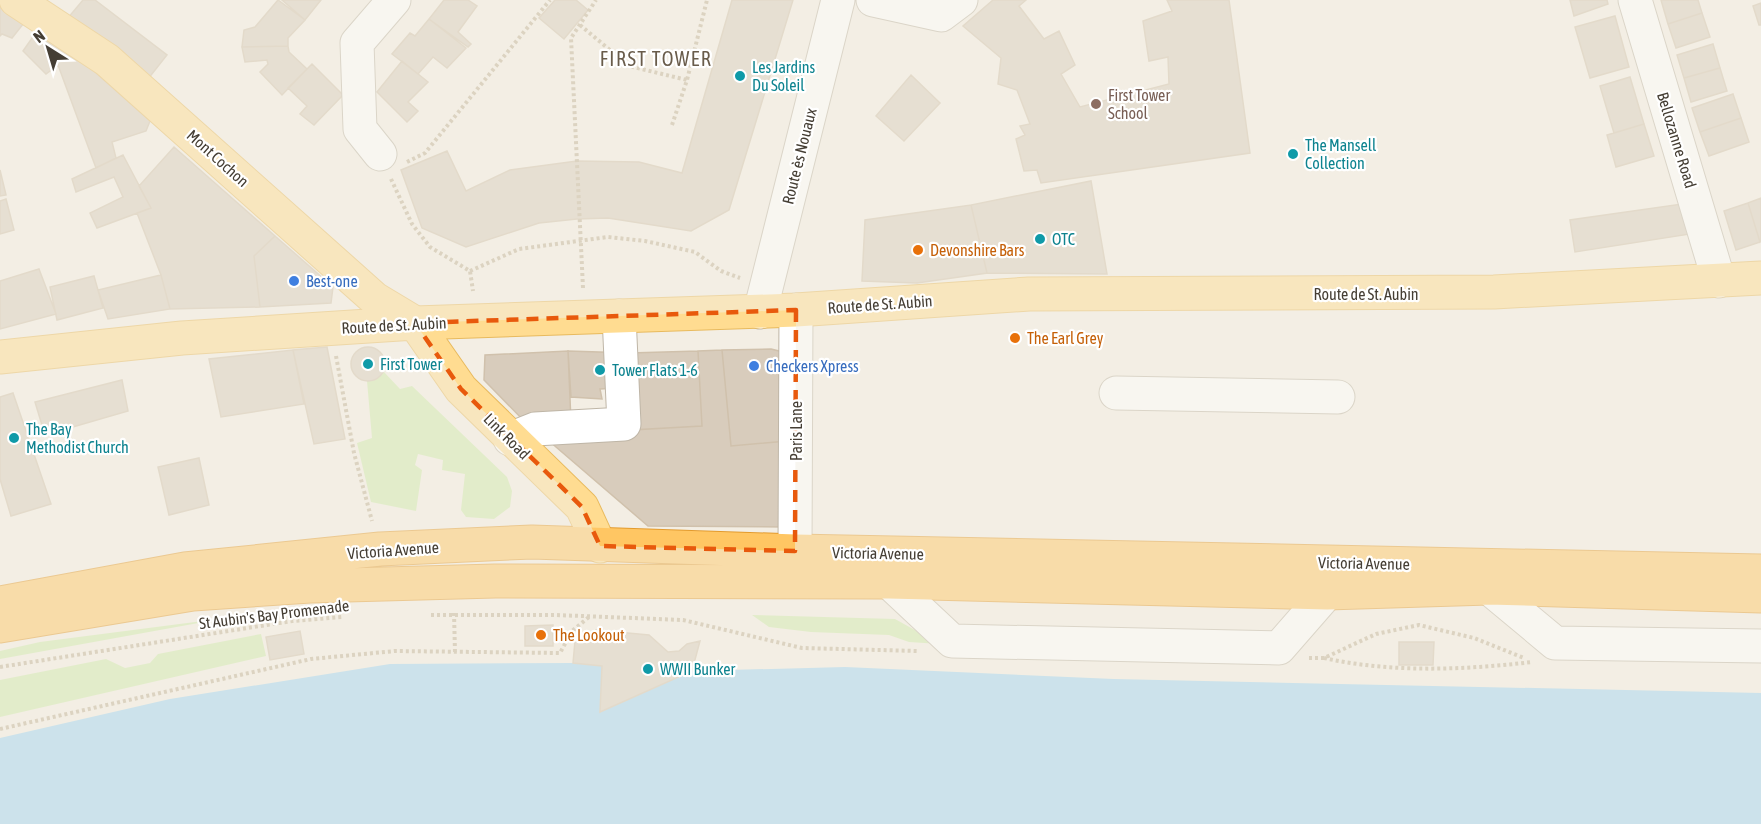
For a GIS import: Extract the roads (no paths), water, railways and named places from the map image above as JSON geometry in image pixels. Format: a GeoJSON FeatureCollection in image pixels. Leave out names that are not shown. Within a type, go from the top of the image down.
{"type":"FeatureCollection","features":[{"type":"Feature","properties":{"kind":"highway","name":"Victoria Avenue"},"geometry":{"type":"LineString","coordinates":[[0,603],[185,569],[380,549],[532,542],[795,551],[1761,571]]}},
{"type":"Feature","properties":{"kind":"highway"},"geometry":{"type":"LineString","coordinates":[[600,546],[603,580]]}},
{"type":"Feature","properties":{"kind":"highway","name":"Victoria Avenue"},"geometry":{"type":"LineString","coordinates":[[0,627],[193,594],[310,586],[454,582],[603,580],[889,582],[1327,592],[1489,588],[1761,596]]}},
{"type":"Feature","properties":{"kind":"main road","name":"Mont Cochon"},"geometry":{"type":"LineString","coordinates":[[16,0],[107,60],[375,299],[415,323]]}},
{"type":"Feature","properties":{"kind":"main road","name":"Route de St. Aubin"},"geometry":{"type":"LineString","coordinates":[[0,357],[183,338],[415,323],[619,316],[763,300],[796,310],[1029,294],[1483,292],[1761,278]]}},
{"type":"Feature","properties":{"kind":"main road","name":"Link Road"},"geometry":{"type":"LineString","coordinates":[[415,323],[461,389],[582,507],[600,546]]}},
{"type":"Feature","properties":{"kind":"street"},"geometry":{"type":"LineString","coordinates":[[384,163],[360,129],[357,43],[394,0]]}},
{"type":"Feature","properties":{"kind":"street","name":"Route ès Nouaux"},"geometry":{"type":"LineString","coordinates":[[763,300],[838,0]]}},
{"type":"Feature","properties":{"kind":"street"},"geometry":{"type":"LineString","coordinates":[[873,0],[941,15],[961,0]]}},
{"type":"Feature","properties":{"kind":"street","name":"Bellozanne Road"},"geometry":{"type":"LineString","coordinates":[[1635,0],[1719,281]]}},
{"type":"Feature","properties":{"kind":"street","name":"Paris Lane"},"geometry":{"type":"LineString","coordinates":[[795,551],[796,310]]}},
{"type":"Feature","properties":{"kind":"street"},"geometry":{"type":"LineString","coordinates":[[510,439],[535,429],[624,424],[619,316]]}},
{"type":"Feature","properties":{"kind":"street"},"geometry":{"type":"LineString","coordinates":[[1116,393],[1338,397]]}},
{"type":"Feature","properties":{"kind":"street"},"geometry":{"type":"LineString","coordinates":[[889,582],[952,641],[1279,648],[1327,592]]}},
{"type":"Feature","properties":{"kind":"street"},"geometry":{"type":"LineString","coordinates":[[1489,588],[1555,643],[1761,646]]}},
{"type":"Feature","properties":{"kind":"water"},"geometry":{"type":"Polygon","coordinates":[[[573,663],[602,666],[600,711],[692,671],[845,667],[1114,679],[1761,693],[1761,824],[0,824],[0,738],[170,699],[390,664],[573,663]]]}},
{"type":"Feature","properties":{"kind":"place","name":"Les Jardins Du Soleil"},"geometry":{"type":"Point","coordinates":[740,76]}},
{"type":"Feature","properties":{"kind":"place","name":"First Tower School"},"geometry":{"type":"Point","coordinates":[1096,104]}},
{"type":"Feature","properties":{"kind":"place","name":"The Mansell Collection"},"geometry":{"type":"Point","coordinates":[1293,154]}},
{"type":"Feature","properties":{"kind":"place","name":"OTC"},"geometry":{"type":"Point","coordinates":[1040,239]}},
{"type":"Feature","properties":{"kind":"place","name":"Devonshire Bars"},"geometry":{"type":"Point","coordinates":[918,250]}},
{"type":"Feature","properties":{"kind":"place","name":"Best-one"},"geometry":{"type":"Point","coordinates":[294,281]}},
{"type":"Feature","properties":{"kind":"place","name":"The Earl Grey"},"geometry":{"type":"Point","coordinates":[1015,338]}},
{"type":"Feature","properties":{"kind":"place","name":"First Tower"},"geometry":{"type":"Point","coordinates":[368,364]}},
{"type":"Feature","properties":{"kind":"place","name":"Checkers Xpress"},"geometry":{"type":"Point","coordinates":[754,366]}},
{"type":"Feature","properties":{"kind":"place","name":"Tower Flats 1-6"},"geometry":{"type":"Point","coordinates":[600,370]}},
{"type":"Feature","properties":{"kind":"place","name":"The Bay Methodist Church"},"geometry":{"type":"Point","coordinates":[14,438]}},
{"type":"Feature","properties":{"kind":"place","name":"The Lookout"},"geometry":{"type":"Point","coordinates":[541,635]}},
{"type":"Feature","properties":{"kind":"place","name":"WWII Bunker"},"geometry":{"type":"Point","coordinates":[648,669]}},
{"type":"Feature","properties":{"kind":"district","name":"FIRST TOWER"},"geometry":{"type":"Point","coordinates":[656,59]}}]}
